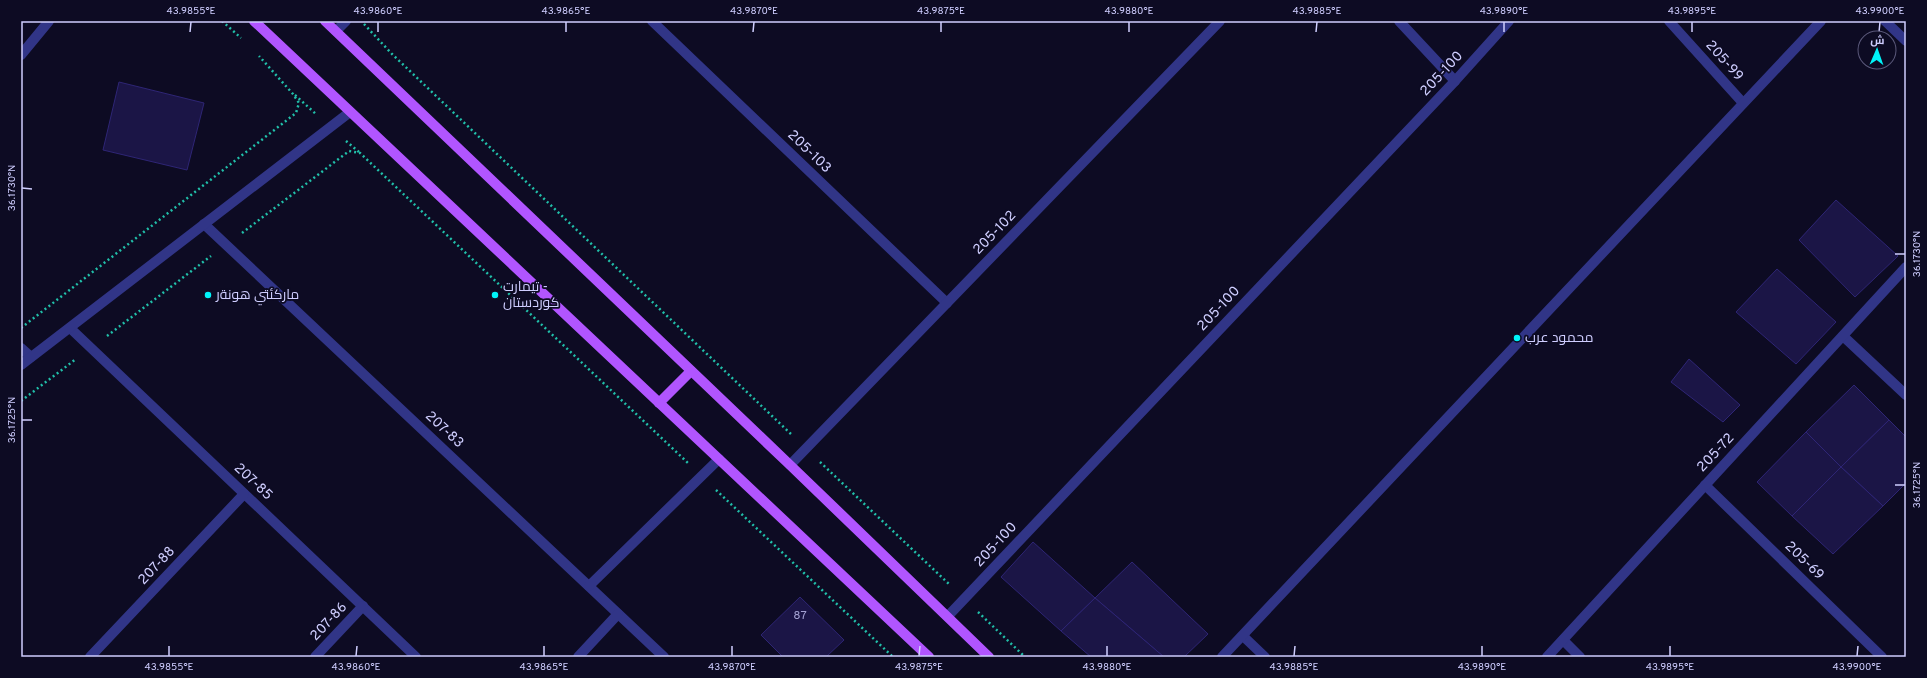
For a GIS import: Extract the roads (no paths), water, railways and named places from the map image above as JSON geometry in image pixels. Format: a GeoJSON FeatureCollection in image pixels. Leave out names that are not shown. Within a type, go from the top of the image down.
{"type":"FeatureCollection","features":[{"type":"Feature","properties":{"kind":"main road"},"geometry":{"type":"LineString","coordinates":[[254,21],[929,657]]}},
{"type":"Feature","properties":{"kind":"main road"},"geometry":{"type":"LineString","coordinates":[[325,21],[790,464],[989,657]]}},
{"type":"Feature","properties":{"kind":"main road"},"geometry":{"type":"LineString","coordinates":[[659,402],[691,371]]}},
{"type":"Feature","properties":{"kind":"street"},"geometry":{"type":"LineString","coordinates":[[21,55],[49,21]]}},
{"type":"Feature","properties":{"kind":"street"},"geometry":{"type":"LineString","coordinates":[[336,31],[346,21]]}},
{"type":"Feature","properties":{"kind":"street","name":"205-102"},"geometry":{"type":"LineString","coordinates":[[790,464],[1220,21]]}},
{"type":"Feature","properties":{"kind":"street"},"geometry":{"type":"LineString","coordinates":[[1399,21],[1455,81]]}},
{"type":"Feature","properties":{"kind":"street","name":"205-100"},"geometry":{"type":"LineString","coordinates":[[948,616],[1455,81],[1509,21]]}},
{"type":"Feature","properties":{"kind":"street","name":"205-99"},"geometry":{"type":"LineString","coordinates":[[1669,21],[1743,103]]}},
{"type":"Feature","properties":{"kind":"street"},"geometry":{"type":"LineString","coordinates":[[1222,657],[1821,21]]}},
{"type":"Feature","properties":{"kind":"street"},"geometry":{"type":"LineString","coordinates":[[1885,21],[1906,41]]}},
{"type":"Feature","properties":{"kind":"street","name":"205-103"},"geometry":{"type":"LineString","coordinates":[[655,22],[947,303]]}},
{"type":"Feature","properties":{"kind":"street"},"geometry":{"type":"LineString","coordinates":[[21,365],[350,112]]}},
{"type":"Feature","properties":{"kind":"street","name":"207-83"},"geometry":{"type":"LineString","coordinates":[[204,224],[664,657]]}},
{"type":"Feature","properties":{"kind":"street","name":"205-72"},"geometry":{"type":"LineString","coordinates":[[1547,657],[1906,267]]}},
{"type":"Feature","properties":{"kind":"street","name":"207-85"},"geometry":{"type":"LineString","coordinates":[[70,328],[416,657]]}},
{"type":"Feature","properties":{"kind":"street"},"geometry":{"type":"LineString","coordinates":[[1843,336],[1906,395]]}},
{"type":"Feature","properties":{"kind":"street"},"geometry":{"type":"LineString","coordinates":[[21,348],[31,358]]}},
{"type":"Feature","properties":{"kind":"street"},"geometry":{"type":"LineString","coordinates":[[589,586],[719,459]]}},
{"type":"Feature","properties":{"kind":"street","name":"205-69"},"geometry":{"type":"LineString","coordinates":[[1705,485],[1882,657]]}},
{"type":"Feature","properties":{"kind":"street","name":"207-88"},"geometry":{"type":"LineString","coordinates":[[90,657],[244,494]]}},
{"type":"Feature","properties":{"kind":"street","name":"207-86"},"geometry":{"type":"LineString","coordinates":[[315,657],[363,606]]}},
{"type":"Feature","properties":{"kind":"street"},"geometry":{"type":"LineString","coordinates":[[578,657],[618,614]]}},
{"type":"Feature","properties":{"kind":"street"},"geometry":{"type":"LineString","coordinates":[[1243,636],[1265,657]]}},
{"type":"Feature","properties":{"kind":"street"},"geometry":{"type":"LineString","coordinates":[[1563,640],[1580,657]]}},
{"type":"Feature","properties":{"kind":"place","name":"ماركئتي هونةر"},"geometry":{"type":"Point","coordinates":[208,295]}},
{"type":"Feature","properties":{"kind":"place","name":"تیمارت - کوردستان"},"geometry":{"type":"Point","coordinates":[495,295]}},
{"type":"Feature","properties":{"kind":"place","name":"محمود عرب"},"geometry":{"type":"Point","coordinates":[1517,338]}}]}
